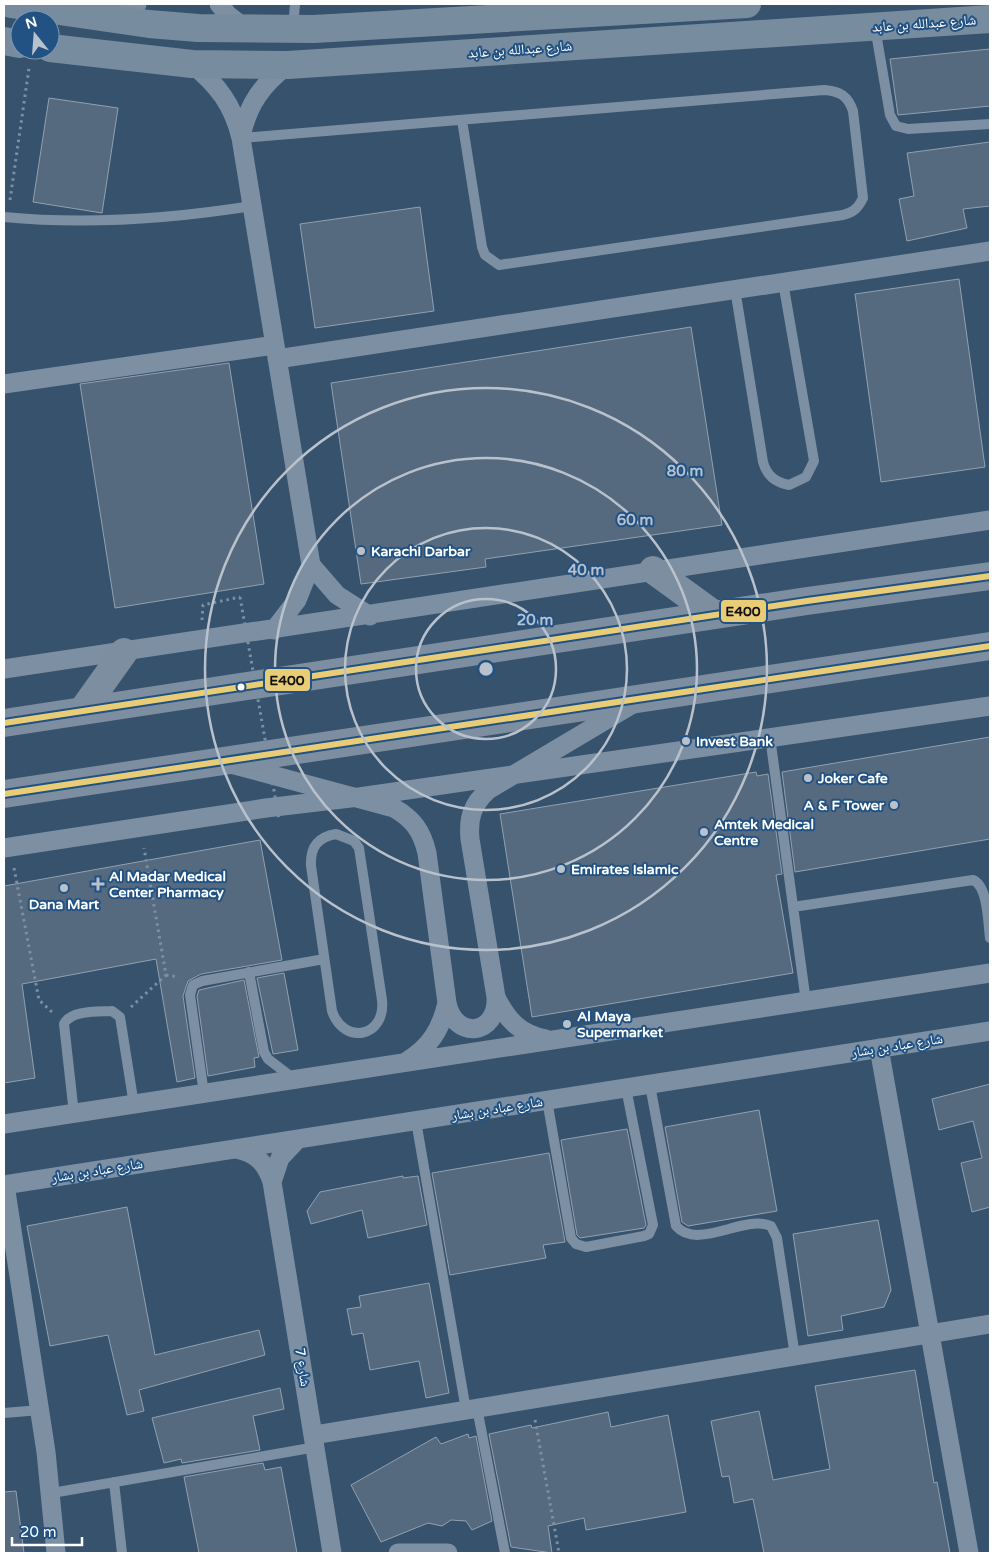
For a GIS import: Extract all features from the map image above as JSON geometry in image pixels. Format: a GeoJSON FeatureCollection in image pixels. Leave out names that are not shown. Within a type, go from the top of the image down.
{"type":"FeatureCollection","features":[{"type":"Feature","properties":{"kind":"main road"},"geometry":{"type":"LineString","coordinates":[[12,4],[168,26],[247,30],[294,17],[746,4]]}},
{"type":"Feature","properties":{"kind":"main road","name":"شارع عبدالله بن عابد"},"geometry":{"type":"LineString","coordinates":[[60,53],[192,64],[288,65],[990,19]]}},
{"type":"Feature","properties":{"kind":"main road"},"geometry":{"type":"LineString","coordinates":[[807,601],[990,557]]}},
{"type":"Feature","properties":{"kind":"main road"},"geometry":{"type":"LineString","coordinates":[[653,570],[715,615]]}},
{"type":"Feature","properties":{"kind":"main road"},"geometry":{"type":"LineString","coordinates":[[4,723],[807,601],[990,576]]}},
{"type":"Feature","properties":{"kind":"main road"},"geometry":{"type":"LineString","coordinates":[[4,794],[985,649]]}},
{"type":"Feature","properties":{"kind":"main road"},"geometry":{"type":"LineString","coordinates":[[82,711],[124,652]]}},
{"type":"Feature","properties":{"kind":"street"},"geometry":{"type":"LineString","coordinates":[[100,17],[137,4]]}},
{"type":"Feature","properties":{"kind":"street"},"geometry":{"type":"LineString","coordinates":[[219,4],[228,15],[247,30]]}},
{"type":"Feature","properties":{"kind":"street"},"geometry":{"type":"LineString","coordinates":[[192,64],[210,78],[225,96],[235,116],[241,138],[311,565],[297,600],[274,630]]}},
{"type":"Feature","properties":{"kind":"street"},"geometry":{"type":"LineString","coordinates":[[241,138],[246,116],[256,96],[270,78],[288,65]]}},
{"type":"Feature","properties":{"kind":"street"},"geometry":{"type":"LineString","coordinates":[[4,384],[276,352],[735,289],[990,250]]}},
{"type":"Feature","properties":{"kind":"street"},"geometry":{"type":"LineString","coordinates":[[4,669],[370,616],[653,570],[990,520]]}},
{"type":"Feature","properties":{"kind":"street"},"geometry":{"type":"LineString","coordinates":[[311,565],[337,595],[370,616]]}},
{"type":"Feature","properties":{"kind":"street"},"geometry":{"type":"LineString","coordinates":[[222,762],[359,797],[394,808],[407,815],[417,826],[424,839],[450,1015],[458,1025],[469,1029],[481,1027],[491,1020],[496,1009],[496,997],[469,825],[471,812],[478,799],[488,790],[638,701]]}},
{"type":"Feature","properties":{"kind":"street"},"geometry":{"type":"LineString","coordinates":[[7,848],[266,808],[359,797],[990,706]]}},
{"type":"Feature","properties":{"kind":"street"},"geometry":{"type":"LineString","coordinates":[[4,1124],[990,974]]}},
{"type":"Feature","properties":{"kind":"street"},"geometry":{"type":"LineString","coordinates":[[496,997],[504,1014],[516,1027],[532,1036],[550,1040]]}},
{"type":"Feature","properties":{"kind":"street"},"geometry":{"type":"LineString","coordinates":[[402,1063],[419,1054],[433,1040],[443,1023],[447,1003]]}},
{"type":"Feature","properties":{"kind":"street","name":"شارع عباد بن بشار"},"geometry":{"type":"LineString","coordinates":[[4,1185],[650,1085],[990,1030]]}},
{"type":"Feature","properties":{"kind":"street"},"geometry":{"type":"LineString","coordinates":[[879,1048],[969,1553]]}},
{"type":"Feature","properties":{"kind":"street","name":"شارع 7"},"geometry":{"type":"LineString","coordinates":[[272,1182],[280,1158],[297,1140]]}},
{"type":"Feature","properties":{"kind":"street","name":"شارع 7"},"geometry":{"type":"LineString","coordinates":[[236,1149],[248,1152],[259,1159],[268,1169],[272,1182],[332,1553]]}},
{"type":"Feature","properties":{"kind":"street"},"geometry":{"type":"LineString","coordinates":[[4,1185],[52,1493],[56,1553]]}},
{"type":"Feature","properties":{"kind":"street"},"geometry":{"type":"LineString","coordinates":[[315,1441],[472,1409],[990,1324]]}},
{"type":"Feature","properties":{"kind":"street"},"geometry":{"type":"LineString","coordinates":[[398,1553],[448,1553]]}},
{"type":"Feature","properties":{"kind":"lane"},"geometry":{"type":"LineString","coordinates":[[875,26],[890,115],[896,126],[908,128],[990,124]]}},
{"type":"Feature","properties":{"kind":"lane"},"geometry":{"type":"LineString","coordinates":[[241,138],[462,120],[834,90],[843,94],[850,102],[853,111],[863,198],[859,206],[852,212],[843,215],[499,265],[485,255],[482,247],[462,120]]}},
{"type":"Feature","properties":{"kind":"lane"},"geometry":{"type":"LineString","coordinates":[[5,217],[56,220],[145,218],[204,214],[252,206]]}},
{"type":"Feature","properties":{"kind":"lane"},"geometry":{"type":"LineString","coordinates":[[735,289],[763,462],[766,471],[772,478],[789,484],[798,483],[806,477],[814,461],[783,282]]}},
{"type":"Feature","properties":{"kind":"lane"},"geometry":{"type":"LineString","coordinates":[[770,737],[806,1002]]}},
{"type":"Feature","properties":{"kind":"lane"},"geometry":{"type":"LineString","coordinates":[[336,834],[354,840],[362,857],[383,1010],[381,1019],[367,1032],[349,1032],[335,1020],[324,959],[310,856],[313,847],[319,840],[327,835],[336,834]]}},
{"type":"Feature","properties":{"kind":"lane"},"geometry":{"type":"LineString","coordinates":[[793,907],[973,880],[978,882],[983,890],[990,938]]}},
{"type":"Feature","properties":{"kind":"lane"},"geometry":{"type":"LineString","coordinates":[[204,1094],[191,990],[197,982],[324,959]]}},
{"type":"Feature","properties":{"kind":"lane"},"geometry":{"type":"LineString","coordinates":[[249,972],[264,1052],[268,1058],[294,1080]]}},
{"type":"Feature","properties":{"kind":"lane"},"geometry":{"type":"LineString","coordinates":[[74,1114],[64,1024],[66,1019],[75,1014],[112,1011],[120,1017],[134,1105]]}},
{"type":"Feature","properties":{"kind":"lane"},"geometry":{"type":"LineString","coordinates":[[650,1085],[676,1226],[681,1231],[694,1235],[759,1224],[772,1226],[777,1238],[795,1356]]}},
{"type":"Feature","properties":{"kind":"lane"},"geometry":{"type":"LineString","coordinates":[[547,1100],[571,1238],[576,1244],[586,1247],[644,1236],[652,1230],[653,1225],[626,1088]]}},
{"type":"Feature","properties":{"kind":"lane"},"geometry":{"type":"LineString","coordinates":[[416,1121],[472,1409],[505,1553]]}},
{"type":"Feature","properties":{"kind":"lane"},"geometry":{"type":"LineString","coordinates":[[4,1413],[40,1410]]}},
{"type":"Feature","properties":{"kind":"lane"},"geometry":{"type":"LineString","coordinates":[[52,1493],[315,1441]]}},
{"type":"Feature","properties":{"kind":"lane"},"geometry":{"type":"LineString","coordinates":[[114,1482],[122,1553]]}},
{"type":"Feature","properties":{"kind":"path"},"geometry":{"type":"LineString","coordinates":[[5,217],[32,60]]}},
{"type":"Feature","properties":{"kind":"path"},"geometry":{"type":"LineString","coordinates":[[213,602],[240,597],[279,819]]}},
{"type":"Feature","properties":{"kind":"path"},"geometry":{"type":"LineString","coordinates":[[120,1017],[166,975],[141,827]]}},
{"type":"Feature","properties":{"kind":"path"},"geometry":{"type":"LineString","coordinates":[[7,848],[39,1000],[64,1024]]}},
{"type":"Feature","properties":{"kind":"path"},"geometry":{"type":"LineString","coordinates":[[531,1400],[559,1553]]}},
{"type":"Feature","properties":{"kind":"building"},"geometry":{"type":"Polygon","coordinates":[[[990,49],[990,106],[898,115],[890,59],[990,49]]]}},
{"type":"Feature","properties":{"kind":"building"},"geometry":{"type":"Polygon","coordinates":[[[49,98],[118,108],[102,213],[33,202],[49,98]]]}},
{"type":"Feature","properties":{"kind":"building"},"geometry":{"type":"Polygon","coordinates":[[[990,142],[990,206],[963,209],[967,228],[907,241],[899,199],[914,196],[907,153],[990,142]]]}},
{"type":"Feature","properties":{"kind":"building"},"geometry":{"type":"Polygon","coordinates":[[[420,207],[434,311],[315,328],[300,224],[420,207]]]}},
{"type":"Feature","properties":{"kind":"building"},"geometry":{"type":"Polygon","coordinates":[[[959,279],[985,467],[881,482],[855,294],[959,279]]]}},
{"type":"Feature","properties":{"kind":"building"},"geometry":{"type":"Polygon","coordinates":[[[691,327],[722,525],[485,559],[486,567],[361,584],[331,383],[691,327]]]}},
{"type":"Feature","properties":{"kind":"building"},"geometry":{"type":"Polygon","coordinates":[[[229,363],[264,584],[115,608],[80,384],[229,363]]]}},
{"type":"Feature","properties":{"kind":"building","name":"A & F Tower"},"geometry":{"type":"Polygon","coordinates":[[[990,737],[990,839],[795,872],[782,772],[990,737]]]}},
{"type":"Feature","properties":{"kind":"building"},"geometry":{"type":"Polygon","coordinates":[[[756,772],[757,776],[768,774],[782,874],[776,875],[793,973],[532,1017],[500,814],[756,772]]]}},
{"type":"Feature","properties":{"kind":"building"},"geometry":{"type":"Polygon","coordinates":[[[260,840],[282,960],[201,974],[188,981],[183,996],[195,1078],[177,1082],[156,959],[22,984],[35,1078],[4,1083],[4,886],[260,840]]]}},
{"type":"Feature","properties":{"kind":"building"},"geometry":{"type":"Polygon","coordinates":[[[284,973],[298,1050],[273,1054],[257,978],[284,973]]]}},
{"type":"Feature","properties":{"kind":"building"},"geometry":{"type":"Polygon","coordinates":[[[244,980],[259,1057],[254,1058],[255,1067],[208,1076],[197,996],[199,990],[244,980]]]}},
{"type":"Feature","properties":{"kind":"building"},"geometry":{"type":"Polygon","coordinates":[[[990,1084],[990,1207],[972,1212],[961,1163],[982,1158],[973,1121],[939,1130],[932,1099],[990,1084]]]}},
{"type":"Feature","properties":{"kind":"building"},"geometry":{"type":"Polygon","coordinates":[[[759,1110],[777,1211],[688,1226],[682,1222],[665,1127],[759,1110]]]}},
{"type":"Feature","properties":{"kind":"building"},"geometry":{"type":"Polygon","coordinates":[[[627,1129],[646,1225],[644,1228],[580,1238],[577,1235],[561,1140],[627,1129]]]}},
{"type":"Feature","properties":{"kind":"building"},"geometry":{"type":"Polygon","coordinates":[[[549,1153],[565,1242],[543,1245],[546,1258],[450,1275],[432,1173],[549,1153]]]}},
{"type":"Feature","properties":{"kind":"building"},"geometry":{"type":"Polygon","coordinates":[[[403,1176],[403,1178],[418,1176],[427,1225],[368,1238],[362,1210],[311,1224],[307,1211],[320,1192],[403,1176]]]}},
{"type":"Feature","properties":{"kind":"building"},"geometry":{"type":"Polygon","coordinates":[[[127,1207],[155,1355],[259,1330],[265,1355],[139,1390],[144,1411],[127,1415],[108,1335],[50,1346],[27,1226],[127,1207]]]}},
{"type":"Feature","properties":{"kind":"building"},"geometry":{"type":"Polygon","coordinates":[[[878,1220],[891,1290],[884,1307],[841,1316],[843,1330],[808,1336],[793,1234],[878,1220]]]}},
{"type":"Feature","properties":{"kind":"building"},"geometry":{"type":"Polygon","coordinates":[[[429,1283],[449,1393],[426,1398],[419,1361],[370,1370],[363,1333],[352,1335],[347,1309],[361,1307],[359,1296],[429,1283]]]}},
{"type":"Feature","properties":{"kind":"building"},"geometry":{"type":"Polygon","coordinates":[[[915,1370],[934,1483],[937,1482],[950,1553],[764,1553],[753,1499],[734,1503],[729,1476],[722,1477],[711,1421],[759,1411],[773,1480],[830,1469],[815,1386],[915,1370]]]}},
{"type":"Feature","properties":{"kind":"building"},"geometry":{"type":"Polygon","coordinates":[[[280,1388],[284,1409],[253,1416],[260,1450],[182,1463],[181,1459],[164,1463],[152,1418],[280,1388]]]}},
{"type":"Feature","properties":{"kind":"building"},"geometry":{"type":"Polygon","coordinates":[[[608,1412],[611,1427],[668,1415],[686,1512],[586,1530],[584,1518],[548,1526],[552,1553],[511,1547],[489,1434],[531,1425],[532,1428],[608,1412]]]}},
{"type":"Feature","properties":{"kind":"building"},"geometry":{"type":"Polygon","coordinates":[[[468,1434],[469,1438],[476,1436],[492,1521],[472,1530],[466,1521],[451,1520],[442,1526],[428,1523],[381,1542],[351,1485],[436,1437],[441,1444],[468,1434]]]}},
{"type":"Feature","properties":{"kind":"building"},"geometry":{"type":"Polygon","coordinates":[[[263,1463],[265,1470],[281,1467],[297,1553],[199,1553],[184,1477],[263,1463]]]}},
{"type":"Feature","properties":{"kind":"building"},"geometry":{"type":"Polygon","coordinates":[[[16,1491],[24,1553],[4,1553],[4,1492],[16,1491]]]}},
{"type":"Feature","properties":{"kind":"transit line","name":"E400"},"geometry":{"type":"LineString","coordinates":[[4,723],[807,601],[990,576]]}},
{"type":"Feature","properties":{"kind":"transit line","name":"E400"},"geometry":{"type":"LineString","coordinates":[[4,794],[990,646]]}},
{"type":"Feature","properties":{"kind":"place","name":"Karachi Darbar"},"geometry":{"type":"Point","coordinates":[361,551]}},
{"type":"Feature","properties":{"kind":"place","name":"Invest Bank"},"geometry":{"type":"Point","coordinates":[686,741]}},
{"type":"Feature","properties":{"kind":"place","name":"Joker Cafe"},"geometry":{"type":"Point","coordinates":[808,778]}},
{"type":"Feature","properties":{"kind":"place","name":"A & F Tower"},"geometry":{"type":"Point","coordinates":[894,805]}},
{"type":"Feature","properties":{"kind":"place","name":"Amtek Medical Centre"},"geometry":{"type":"Point","coordinates":[704,832]}},
{"type":"Feature","properties":{"kind":"place","name":"Emirates Islamic"},"geometry":{"type":"Point","coordinates":[561,869]}},
{"type":"Feature","properties":{"kind":"place","name":"Al Madar Medical Center Pharmacy"},"geometry":{"type":"Point","coordinates":[98,884]}},
{"type":"Feature","properties":{"kind":"place","name":"Dana Mart"},"geometry":{"type":"Point","coordinates":[64,888]}},
{"type":"Feature","properties":{"kind":"place","name":"Al Maya Supermarket"},"geometry":{"type":"Point","coordinates":[567,1024]}}]}
